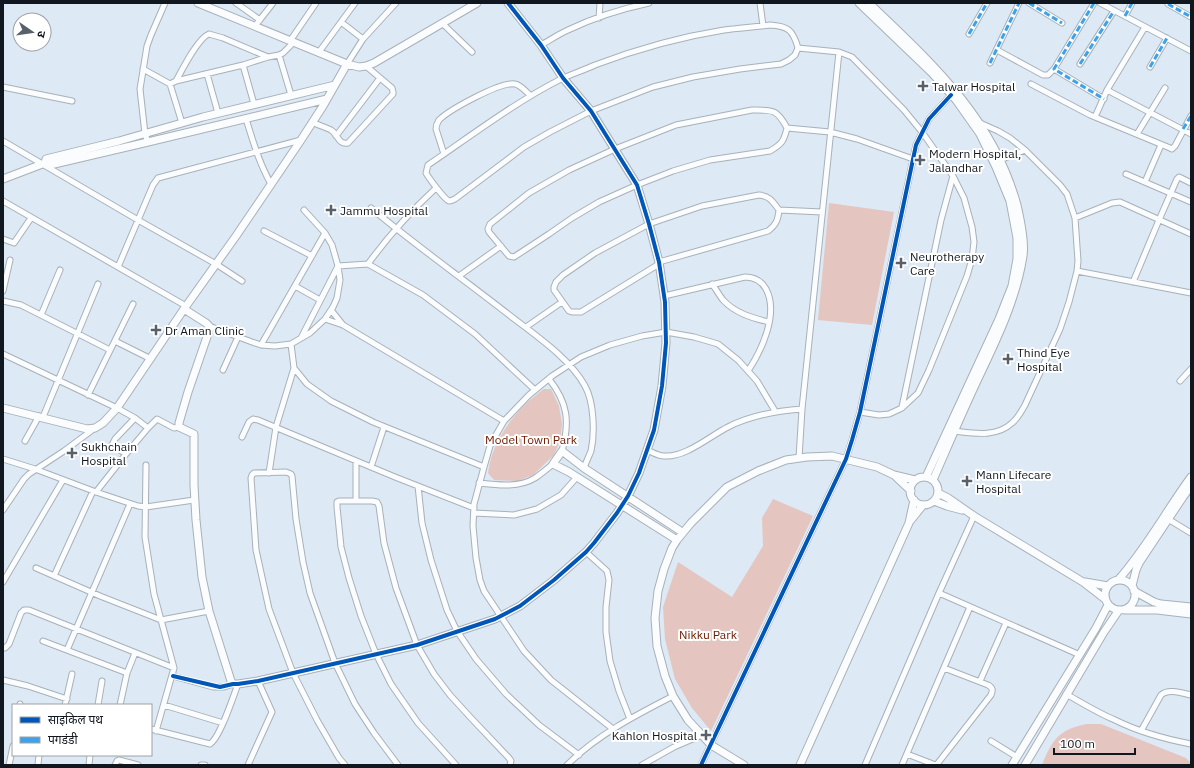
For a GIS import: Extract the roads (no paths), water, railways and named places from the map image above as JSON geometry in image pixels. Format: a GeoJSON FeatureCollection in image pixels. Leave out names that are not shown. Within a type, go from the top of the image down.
{"type":"FeatureCollection","features":[{"type":"Feature","properties":{"kind":"street"},"geometry":{"type":"LineString","coordinates":[[148,142],[145,134],[140,89],[147,46],[165,3]]}},
{"type":"Feature","properties":{"kind":"street"},"geometry":{"type":"LineString","coordinates":[[198,3],[258,23],[292,41],[347,64],[359,67],[366,66],[386,58],[478,3]]}},
{"type":"Feature","properties":{"kind":"street"},"geometry":{"type":"LineString","coordinates":[[236,3],[258,23]]}},
{"type":"Feature","properties":{"kind":"street"},"geometry":{"type":"LineString","coordinates":[[258,23],[273,3]]}},
{"type":"Feature","properties":{"kind":"street"},"geometry":{"type":"LineString","coordinates":[[170,84],[176,81],[243,65],[283,53],[316,3]]}},
{"type":"Feature","properties":{"kind":"street"},"geometry":{"type":"LineString","coordinates":[[319,52],[354,3]]}},
{"type":"Feature","properties":{"kind":"street"},"geometry":{"type":"LineString","coordinates":[[3,510],[24,479],[35,469],[64,451],[103,423],[117,408],[272,184],[363,39],[396,3]]}},
{"type":"Feature","properties":{"kind":"street"},"geometry":{"type":"LineString","coordinates":[[173,676],[213,686],[224,687],[258,681],[417,644],[495,619],[520,606],[554,580],[586,552],[622,505],[639,474],[654,430],[662,386],[666,344],[664,296],[659,263],[649,224],[637,185],[615,148],[591,111],[563,78],[508,3]]}},
{"type":"Feature","properties":{"kind":"street"},"geometry":{"type":"LineString","coordinates":[[599,18],[600,3]]}},
{"type":"Feature","properties":{"kind":"street"},"geometry":{"type":"LineString","coordinates":[[540,45],[567,30],[599,18],[649,3]]}},
{"type":"Feature","properties":{"kind":"street"},"geometry":{"type":"LineString","coordinates":[[760,3],[763,26]]}},
{"type":"Feature","properties":{"kind":"street"},"geometry":{"type":"LineString","coordinates":[[859,3],[932,73],[951,95],[980,134],[1010,200],[1017,238],[1017,259],[1012,286],[999,319],[926,477]]}},
{"type":"Feature","properties":{"kind":"street"},"geometry":{"type":"LineString","coordinates":[[869,3],[935,68],[980,123],[992,144],[1011,185],[1021,220],[1023,254],[1017,286],[1007,315],[933,480]]}},
{"type":"Feature","properties":{"kind":"street"},"geometry":{"type":"LineString","coordinates":[[969,34],[987,3]]}},
{"type":"Feature","properties":{"kind":"street"},"geometry":{"type":"LineString","coordinates":[[990,63],[1019,3]]}},
{"type":"Feature","properties":{"kind":"street"},"geometry":{"type":"LineString","coordinates":[[1029,3],[1062,23]]}},
{"type":"Feature","properties":{"kind":"street"},"geometry":{"type":"LineString","coordinates":[[997,50],[1043,74],[1048,75],[1054,69],[1094,3]]}},
{"type":"Feature","properties":{"kind":"street"},"geometry":{"type":"LineString","coordinates":[[1100,3],[1191,51]]}},
{"type":"Feature","properties":{"kind":"street"},"geometry":{"type":"LineString","coordinates":[[1125,16],[1132,3]]}},
{"type":"Feature","properties":{"kind":"street"},"geometry":{"type":"LineString","coordinates":[[1168,4],[1191,17]]}},
{"type":"Feature","properties":{"kind":"street"},"geometry":{"type":"LineString","coordinates":[[1080,64],[1114,11]]}},
{"type":"Feature","properties":{"kind":"street"},"geometry":{"type":"LineString","coordinates":[[341,22],[363,39]]}},
{"type":"Feature","properties":{"kind":"street"},"geometry":{"type":"LineString","coordinates":[[443,24],[472,52]]}},
{"type":"Feature","properties":{"kind":"street"},"geometry":{"type":"LineString","coordinates":[[763,26],[782,26],[791,31],[798,48],[795,55],[781,64],[693,77],[653,86],[591,111],[524,147],[455,200],[449,201],[436,188],[426,173],[428,165],[507,110],[530,96],[563,78],[625,54],[684,38],[724,30],[763,26]]}},
{"type":"Feature","properties":{"kind":"street"},"geometry":{"type":"LineString","coordinates":[[1095,117],[1107,90],[1145,26]]}},
{"type":"Feature","properties":{"kind":"street"},"geometry":{"type":"LineString","coordinates":[[176,81],[191,54],[203,38],[209,34],[223,38],[268,57]]}},
{"type":"Feature","properties":{"kind":"street"},"geometry":{"type":"LineString","coordinates":[[1150,67],[1167,38]]}},
{"type":"Feature","properties":{"kind":"street"},"geometry":{"type":"LineString","coordinates":[[798,48],[839,52],[852,57],[904,110],[922,132],[952,176],[964,198],[972,227],[974,242],[972,259],[967,276],[929,370],[918,393],[902,408],[889,414],[879,415],[860,412]]}},
{"type":"Feature","properties":{"kind":"street"},"geometry":{"type":"LineString","coordinates":[[799,458],[802,409],[839,52]]}},
{"type":"Feature","properties":{"kind":"street"},"geometry":{"type":"LineString","coordinates":[[279,55],[291,95]]}},
{"type":"Feature","properties":{"kind":"street"},"geometry":{"type":"LineString","coordinates":[[243,65],[254,104]]}},
{"type":"Feature","properties":{"kind":"street"},"geometry":{"type":"LineString","coordinates":[[312,122],[332,131],[343,143],[348,143],[393,94],[393,90],[366,66]]}},
{"type":"Feature","properties":{"kind":"street"},"geometry":{"type":"LineString","coordinates":[[143,69],[170,84],[182,123]]}},
{"type":"Feature","properties":{"kind":"street"},"geometry":{"type":"LineString","coordinates":[[1054,69],[1104,99]]}},
{"type":"Feature","properties":{"kind":"street"},"geometry":{"type":"LineString","coordinates":[[207,74],[218,113]]}},
{"type":"Feature","properties":{"kind":"street"},"geometry":{"type":"LineString","coordinates":[[336,136],[380,78]]}},
{"type":"Feature","properties":{"kind":"street"},"geometry":{"type":"LineString","coordinates":[[444,154],[436,129],[436,125],[440,119],[467,101],[488,91],[510,84],[520,86],[530,96]]}},
{"type":"Feature","properties":{"kind":"street"},"geometry":{"type":"LineString","coordinates":[[1031,84],[1095,117],[1170,148],[1173,148],[1191,116]]}},
{"type":"Feature","properties":{"kind":"street"},"geometry":{"type":"LineString","coordinates":[[43,164],[46,159],[145,134],[218,113],[335,85]]}},
{"type":"Feature","properties":{"kind":"street"},"geometry":{"type":"LineString","coordinates":[[3,87],[72,101]]}},
{"type":"Feature","properties":{"kind":"street"},"geometry":{"type":"LineString","coordinates":[[1137,134],[1165,88]]}},
{"type":"Feature","properties":{"kind":"street"},"geometry":{"type":"LineString","coordinates":[[1107,90],[1191,134]]}},
{"type":"Feature","properties":{"kind":"street"},"geometry":{"type":"LineString","coordinates":[[701,765],[846,459],[860,412],[916,145],[929,119],[951,95]]}},
{"type":"Feature","properties":{"kind":"street"},"geometry":{"type":"LineString","coordinates":[[3,179],[43,164],[50,165],[326,99]]}},
{"type":"Feature","properties":{"kind":"street"},"geometry":{"type":"LineString","coordinates":[[752,110],[767,110],[775,112],[781,117],[787,128],[784,139],[778,146],[770,151],[710,160],[673,171],[637,185],[599,202],[572,218],[514,257],[509,256],[489,232],[488,229],[490,224],[529,193],[569,170],[615,148],[676,126],[752,110]]}},
{"type":"Feature","properties":{"kind":"street"},"geometry":{"type":"LineString","coordinates":[[246,119],[256,152],[265,173],[272,184]]}},
{"type":"Feature","properties":{"kind":"street"},"geometry":{"type":"LineString","coordinates":[[954,431],[980,434],[989,433],[1011,425],[1018,417],[1060,329],[1077,271],[1078,248],[1075,218],[1067,194],[1025,150],[1010,138],[980,123]]}},
{"type":"Feature","properties":{"kind":"street"},"geometry":{"type":"LineString","coordinates":[[787,128],[830,132],[857,139],[913,159]]}},
{"type":"Feature","properties":{"kind":"street"},"geometry":{"type":"LineString","coordinates":[[118,267],[153,185],[158,178],[301,140]]}},
{"type":"Feature","properties":{"kind":"street"},"geometry":{"type":"LineString","coordinates":[[3,141],[216,264],[242,281]]}},
{"type":"Feature","properties":{"kind":"street"},"geometry":{"type":"LineString","coordinates":[[1145,182],[1161,145]]}},
{"type":"Feature","properties":{"kind":"street"},"geometry":{"type":"LineString","coordinates":[[1000,160],[1025,150]]}},
{"type":"Feature","properties":{"kind":"street"},"geometry":{"type":"LineString","coordinates":[[1126,174],[1191,202]]}},
{"type":"Feature","properties":{"kind":"street"},"geometry":{"type":"LineString","coordinates":[[902,408],[941,220],[952,176]]}},
{"type":"Feature","properties":{"kind":"street"},"geometry":{"type":"LineString","coordinates":[[1133,282],[1179,177],[1191,183]]}},
{"type":"Feature","properties":{"kind":"street"},"geometry":{"type":"LineString","coordinates":[[368,264],[383,243],[414,209],[436,188]]}},
{"type":"Feature","properties":{"kind":"street"},"geometry":{"type":"LineString","coordinates":[[759,195],[765,195],[771,199],[779,210],[778,218],[774,226],[768,231],[659,263],[581,312],[572,312],[562,302],[554,290],[556,282],[563,275],[595,253],[649,224],[702,206],[759,195]]}},
{"type":"Feature","properties":{"kind":"street"},"geometry":{"type":"LineString","coordinates":[[3,201],[118,267],[185,308],[209,326],[261,344],[275,346],[291,344],[318,327],[331,310],[337,298],[340,280],[332,245],[325,233],[304,210]]}},
{"type":"Feature","properties":{"kind":"street"},"geometry":{"type":"LineString","coordinates":[[1075,218],[1117,202],[1125,203],[1191,234]]}},
{"type":"Feature","properties":{"kind":"street"},"geometry":{"type":"LineString","coordinates":[[371,208],[396,229],[526,327],[546,343],[569,365],[585,385],[591,400],[593,441],[584,468]]}},
{"type":"Feature","properties":{"kind":"street"},"geometry":{"type":"LineString","coordinates":[[779,210],[822,212]]}},
{"type":"Feature","properties":{"kind":"street"},"geometry":{"type":"LineString","coordinates":[[3,239],[14,243],[31,218]]}},
{"type":"Feature","properties":{"kind":"street"},"geometry":{"type":"LineString","coordinates":[[264,231],[312,256]]}},
{"type":"Feature","properties":{"kind":"street"},"geometry":{"type":"LineString","coordinates":[[261,344],[325,233]]}},
{"type":"Feature","properties":{"kind":"street"},"geometry":{"type":"LineString","coordinates":[[459,276],[501,246]]}},
{"type":"Feature","properties":{"kind":"street"},"geometry":{"type":"LineString","coordinates":[[3,291],[4,277],[10,260]]}},
{"type":"Feature","properties":{"kind":"street"},"geometry":{"type":"LineString","coordinates":[[338,266],[368,264],[423,295],[475,334],[535,390]]}},
{"type":"Feature","properties":{"kind":"street"},"geometry":{"type":"LineString","coordinates":[[301,338],[338,266]]}},
{"type":"Feature","properties":{"kind":"street"},"geometry":{"type":"LineString","coordinates":[[40,315],[60,270]]}},
{"type":"Feature","properties":{"kind":"street"},"geometry":{"type":"LineString","coordinates":[[1077,271],[1191,293]]}},
{"type":"Feature","properties":{"kind":"street"},"geometry":{"type":"LineString","coordinates":[[664,296],[745,277],[753,277],[759,281],[765,287],[770,297],[771,308],[763,344],[757,357],[748,370]]}},
{"type":"Feature","properties":{"kind":"street"},"geometry":{"type":"LineString","coordinates":[[25,441],[41,416],[58,381],[98,284]]}},
{"type":"Feature","properties":{"kind":"street"},"geometry":{"type":"LineString","coordinates":[[712,284],[724,301],[734,309],[752,318],[769,322]]}},
{"type":"Feature","properties":{"kind":"street"},"geometry":{"type":"LineString","coordinates":[[295,286],[320,300]]}},
{"type":"Feature","properties":{"kind":"street"},"geometry":{"type":"LineString","coordinates":[[3,301],[21,305],[110,350]]}},
{"type":"Feature","properties":{"kind":"street"},"geometry":{"type":"LineString","coordinates":[[526,327],[562,302]]}},
{"type":"Feature","properties":{"kind":"street"},"geometry":{"type":"LineString","coordinates":[[88,395],[133,304]]}},
{"type":"Feature","properties":{"kind":"street"},"geometry":{"type":"LineString","coordinates":[[331,310],[343,325]]}},
{"type":"Feature","properties":{"kind":"street"},"geometry":{"type":"LineString","coordinates":[[325,319],[343,325],[504,422]]}},
{"type":"Feature","properties":{"kind":"street"},"geometry":{"type":"LineString","coordinates":[[179,427],[188,392],[209,331],[209,326]]}},
{"type":"Feature","properties":{"kind":"street"},"geometry":{"type":"LineString","coordinates":[[613,729],[551,680],[524,650],[484,591],[480,580],[476,558],[473,526],[474,510],[479,483],[490,446],[504,422],[529,395],[581,357],[610,345],[642,336],[666,332],[694,337],[718,344],[748,370],[757,381],[775,411]]}},
{"type":"Feature","properties":{"kind":"street"},"geometry":{"type":"LineString","coordinates":[[223,370],[238,337]]}},
{"type":"Feature","properties":{"kind":"street"},"geometry":{"type":"LineString","coordinates":[[115,341],[151,359]]}},
{"type":"Feature","properties":{"kind":"street"},"geometry":{"type":"LineString","coordinates":[[269,473],[276,427],[294,368],[291,344]]}},
{"type":"Feature","properties":{"kind":"street"},"geometry":{"type":"LineString","coordinates":[[3,354],[117,408],[135,418],[148,428]]}},
{"type":"Feature","properties":{"kind":"street"},"geometry":{"type":"LineString","coordinates":[[294,368],[307,384],[331,401],[384,427],[484,467]]}},
{"type":"Feature","properties":{"kind":"street"},"geometry":{"type":"LineString","coordinates":[[1180,382],[1191,369]]}},
{"type":"Feature","properties":{"kind":"street"},"geometry":{"type":"LineString","coordinates":[[479,483],[512,485],[524,483],[535,478],[553,464],[562,451],[566,437],[567,418],[557,389],[549,379]]}},
{"type":"Feature","properties":{"kind":"street"},"geometry":{"type":"LineString","coordinates":[[3,408],[41,416],[87,429],[95,428]]}},
{"type":"Feature","properties":{"kind":"street"},"geometry":{"type":"LineString","coordinates":[[647,450],[663,456],[673,456],[693,448],[728,427],[757,416],[775,411],[802,409]]}},
{"type":"Feature","properties":{"kind":"street"},"geometry":{"type":"LineString","coordinates":[[126,454],[112,445],[115,439],[135,418]]}},
{"type":"Feature","properties":{"kind":"street"},"geometry":{"type":"LineString","coordinates":[[54,576],[95,492],[148,428],[157,419],[174,428],[179,427],[194,434],[194,500],[202,577],[209,612],[231,682],[236,684]]}},
{"type":"Feature","properties":{"kind":"street"},"geometry":{"type":"LineString","coordinates":[[242,437],[249,422],[253,419],[267,423],[474,510],[514,515],[537,509],[561,495],[577,477]]}},
{"type":"Feature","properties":{"kind":"street"},"geometry":{"type":"LineString","coordinates":[[371,467],[384,427]]}},
{"type":"Feature","properties":{"kind":"street"},"geometry":{"type":"LineString","coordinates":[[562,451],[584,468],[682,532]]}},
{"type":"Feature","properties":{"kind":"street"},"geometry":{"type":"LineString","coordinates":[[744,765],[711,745],[688,720],[673,696],[665,676],[657,646],[655,618],[658,591],[672,548],[682,532],[727,487],[758,471],[786,460],[832,456],[877,467],[894,475],[915,480],[926,477],[933,480],[936,484],[938,493],[934,501],[923,505],[909,523]]}},
{"type":"Feature","properties":{"kind":"street"},"geometry":{"type":"LineString","coordinates":[[3,459],[35,469],[130,504],[146,506],[194,500]]}},
{"type":"Feature","properties":{"kind":"street"},"geometry":{"type":"LineString","coordinates":[[356,460],[356,501]]}},
{"type":"Feature","properties":{"kind":"street"},"geometry":{"type":"LineString","coordinates":[[553,464],[577,477],[677,540]]}},
{"type":"Feature","properties":{"kind":"street"},"geometry":{"type":"LineString","coordinates":[[146,465],[145,537],[154,594],[174,668],[164,705],[154,730],[210,744],[214,740],[223,723],[236,684]]}},
{"type":"Feature","properties":{"kind":"street"},"geometry":{"type":"LineString","coordinates":[[345,765],[339,758],[317,720],[293,673],[269,610],[256,550],[252,478],[252,474],[254,473],[289,473],[292,476],[302,562],[310,593],[335,663],[355,704],[398,765]]}},
{"type":"Feature","properties":{"kind":"street"},"geometry":{"type":"LineString","coordinates":[[894,475],[911,492]]}},
{"type":"Feature","properties":{"kind":"street"},"geometry":{"type":"LineString","coordinates":[[1012,765],[1103,616],[1107,602],[1106,591],[1108,586],[1118,580],[1134,560],[1191,477]]}},
{"type":"Feature","properties":{"kind":"street"},"geometry":{"type":"LineString","coordinates":[[3,582],[62,480]]}},
{"type":"Feature","properties":{"kind":"street"},"geometry":{"type":"LineString","coordinates":[[915,480],[911,488],[912,497],[914,500],[923,505]]}},
{"type":"Feature","properties":{"kind":"street"},"geometry":{"type":"LineString","coordinates":[[418,486],[422,523],[431,560],[447,610],[458,631],[476,659],[506,694],[539,725],[579,755]]}},
{"type":"Feature","properties":{"kind":"street"},"geometry":{"type":"LineString","coordinates":[[1025,765],[1104,632],[1122,610],[1130,606],[1134,601],[1135,595],[1133,588],[1136,570],[1139,563],[1191,486]]}},
{"type":"Feature","properties":{"kind":"street"},"geometry":{"type":"LineString","coordinates":[[938,493],[1083,582],[1113,608],[1122,610],[1157,610],[1191,614]]}},
{"type":"Feature","properties":{"kind":"street"},"geometry":{"type":"LineString","coordinates":[[800,765],[909,523],[914,500]]}},
{"type":"Feature","properties":{"kind":"street"},"geometry":{"type":"LineString","coordinates":[[456,765],[418,723],[391,684],[376,654],[349,578],[341,547],[336,504],[339,501],[377,502],[384,543],[396,588],[417,644],[434,674],[471,718],[509,758],[511,761],[510,765]]}},
{"type":"Feature","properties":{"kind":"street"},"geometry":{"type":"LineString","coordinates":[[934,501],[964,510]]}},
{"type":"Feature","properties":{"kind":"street"},"geometry":{"type":"LineString","coordinates":[[67,650],[130,504]]}},
{"type":"Feature","properties":{"kind":"street"},"geometry":{"type":"LineString","coordinates":[[865,765],[974,516]]}},
{"type":"Feature","properties":{"kind":"street"},"geometry":{"type":"LineString","coordinates":[[1168,519],[1191,533]]}},
{"type":"Feature","properties":{"kind":"street"},"geometry":{"type":"LineString","coordinates":[[586,552],[607,571],[609,580],[606,632],[610,661],[619,691],[630,719]]}},
{"type":"Feature","properties":{"kind":"street"},"geometry":{"type":"LineString","coordinates":[[36,568],[161,620],[209,612]]}},
{"type":"Feature","properties":{"kind":"street"},"geometry":{"type":"LineString","coordinates":[[1118,580],[1125,581],[1154,602],[1191,607]]}},
{"type":"Feature","properties":{"kind":"street"},"geometry":{"type":"LineString","coordinates":[[1083,582],[1108,586]]}},
{"type":"Feature","properties":{"kind":"street"},"geometry":{"type":"LineString","coordinates":[[939,593],[1080,655]]}},
{"type":"Feature","properties":{"kind":"street"},"geometry":{"type":"LineString","coordinates":[[902,765],[970,607]]}},
{"type":"Feature","properties":{"kind":"street"},"geometry":{"type":"LineString","coordinates":[[3,648],[9,644],[21,613],[24,610],[33,612],[174,668]]}},
{"type":"Feature","properties":{"kind":"street"},"geometry":{"type":"LineString","coordinates":[[980,681],[1006,623]]}},
{"type":"Feature","properties":{"kind":"street"},"geometry":{"type":"LineString","coordinates":[[43,641],[127,673]]}},
{"type":"Feature","properties":{"kind":"street"},"geometry":{"type":"LineString","coordinates":[[120,704],[127,673],[135,653]]}},
{"type":"Feature","properties":{"kind":"street"},"geometry":{"type":"LineString","coordinates":[[907,754],[936,765],[938,764],[991,695],[993,690],[992,687],[944,668]]}},
{"type":"Feature","properties":{"kind":"street"},"geometry":{"type":"LineString","coordinates":[[1070,672],[1078,675]]}},
{"type":"Feature","properties":{"kind":"street"},"geometry":{"type":"LineString","coordinates":[[3,680],[28,686],[66,702],[72,674]]}},
{"type":"Feature","properties":{"kind":"street"},"geometry":{"type":"LineString","coordinates":[[248,765],[272,712],[258,681]]}},
{"type":"Feature","properties":{"kind":"street"},"geometry":{"type":"LineString","coordinates":[[98,704],[102,682]]}},
{"type":"Feature","properties":{"kind":"street"},"geometry":{"type":"LineString","coordinates":[[1141,731],[1163,692],[1168,691],[1191,695]]}},
{"type":"Feature","properties":{"kind":"street"},"geometry":{"type":"LineString","coordinates":[[1066,694],[1115,720],[1141,731],[1191,744]]}},
{"type":"Feature","properties":{"kind":"street"},"geometry":{"type":"LineString","coordinates":[[567,765],[613,729],[673,696]]}},
{"type":"Feature","properties":{"kind":"street"},"geometry":{"type":"LineString","coordinates":[[164,705],[223,723]]}},
{"type":"Feature","properties":{"kind":"street"},"geometry":{"type":"LineString","coordinates":[[642,765],[674,747],[702,735]]}},
{"type":"Feature","properties":{"kind":"street"},"geometry":{"type":"LineString","coordinates":[[991,741],[1017,757]]}},
{"type":"Feature","properties":{"kind":"street"},"geometry":{"type":"LineString","coordinates":[[9,765],[12,751]]}},
{"type":"Feature","properties":{"kind":"street"},"geometry":{"type":"LineString","coordinates":[[115,765],[119,760],[138,765]]}},
{"type":"Feature","properties":{"kind":"place","name":"Talwar Hospital"},"geometry":{"type":"Point","coordinates":[923,86]}},
{"type":"Feature","properties":{"kind":"place","name":"Modern Hospital, Jalandhar"},"geometry":{"type":"Point","coordinates":[920,160]}},
{"type":"Feature","properties":{"kind":"place","name":"Jammu Hospital"},"geometry":{"type":"Point","coordinates":[331,210]}},
{"type":"Feature","properties":{"kind":"place","name":"Neurotherapy Care"},"geometry":{"type":"Point","coordinates":[901,263]}},
{"type":"Feature","properties":{"kind":"place","name":"Dr Aman Clinic"},"geometry":{"type":"Point","coordinates":[156,330]}},
{"type":"Feature","properties":{"kind":"place","name":"Thind Eye Hospital"},"geometry":{"type":"Point","coordinates":[1008,359]}},
{"type":"Feature","properties":{"kind":"place","name":"Sukhchain Hospital"},"geometry":{"type":"Point","coordinates":[72,453]}},
{"type":"Feature","properties":{"kind":"place","name":"Mann Lifecare Hospital"},"geometry":{"type":"Point","coordinates":[967,481]}},
{"type":"Feature","properties":{"kind":"place","name":"Kahlon Hospital"},"geometry":{"type":"Point","coordinates":[706,735]}},
{"type":"Feature","properties":{"kind":"park label","name":"Model Town Park"},"geometry":{"type":"Point","coordinates":[531,439]}},
{"type":"Feature","properties":{"kind":"park label","name":"Nikku Park"},"geometry":{"type":"Point","coordinates":[708,634]}}]}
